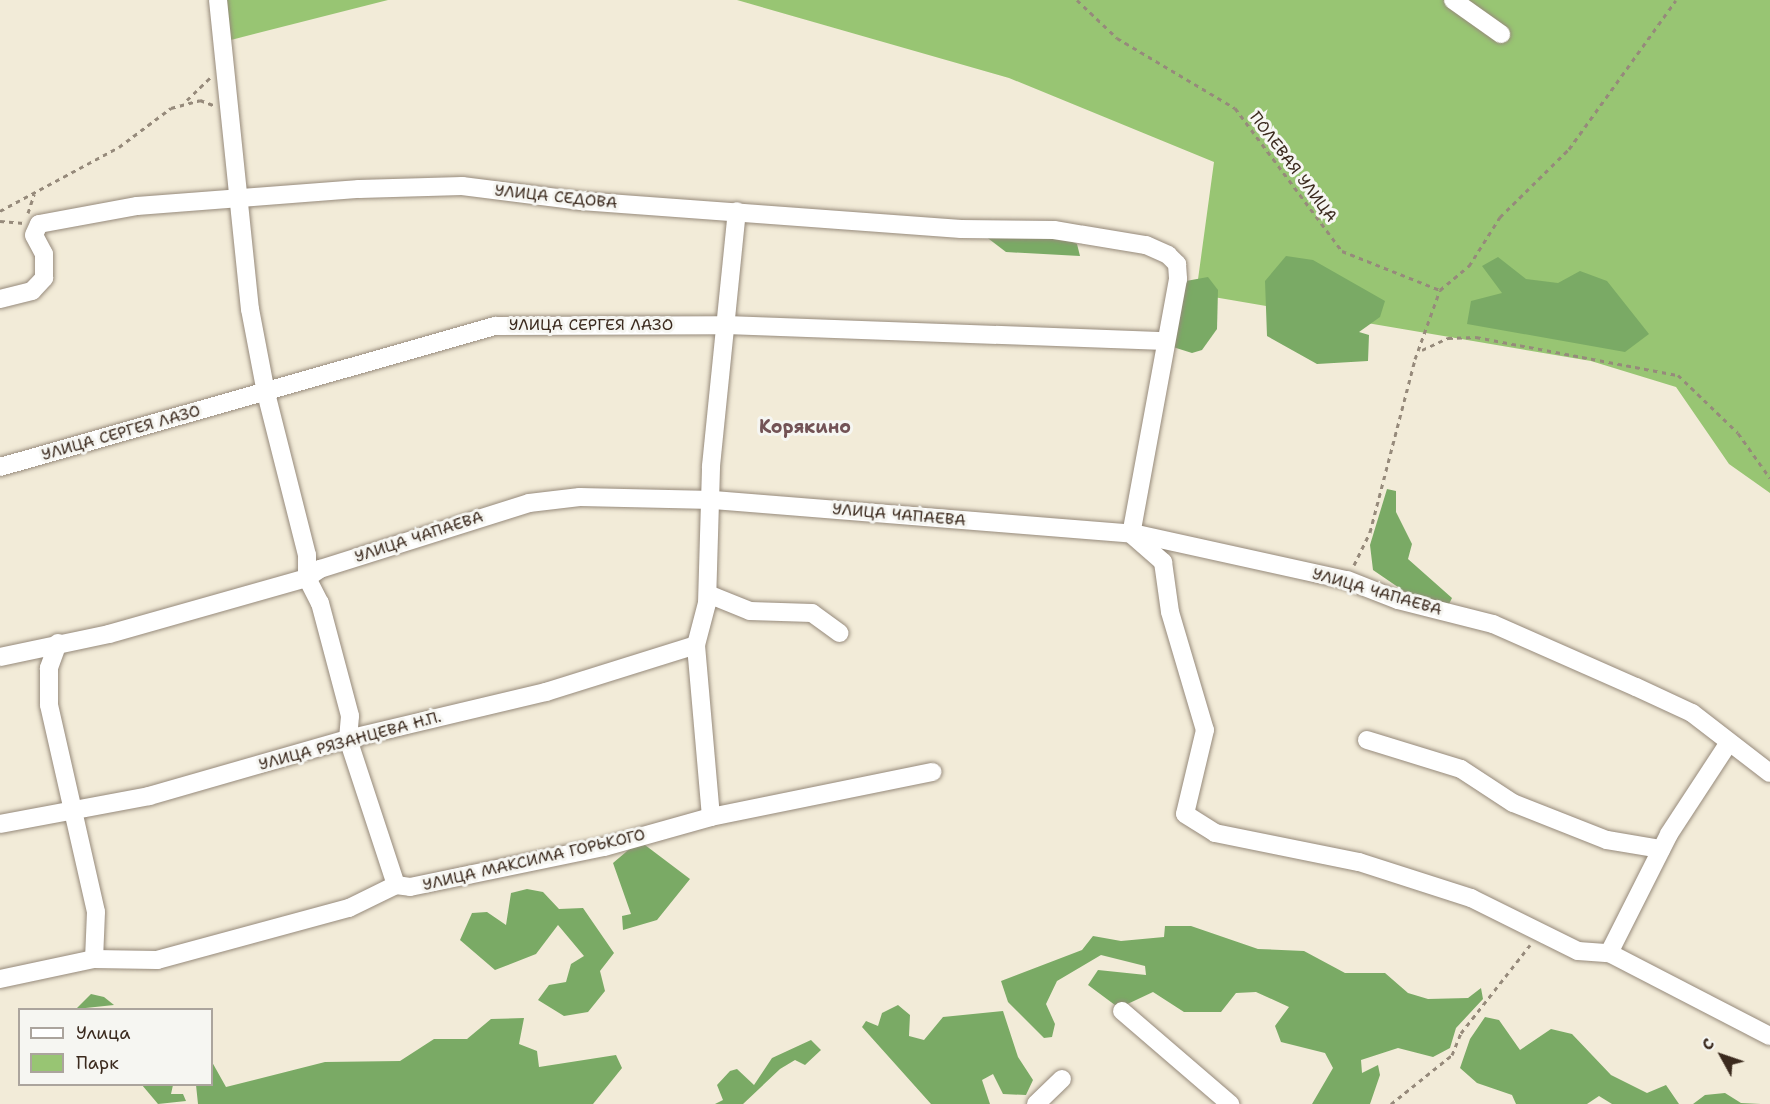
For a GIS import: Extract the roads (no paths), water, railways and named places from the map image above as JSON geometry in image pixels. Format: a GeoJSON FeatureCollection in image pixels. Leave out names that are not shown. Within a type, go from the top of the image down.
{"type":"FeatureCollection","features":[{"type":"Feature","properties":{"kind":"street"},"geometry":{"type":"LineString","coordinates":[[0,979],[94,959],[157,960],[204,949],[375,900],[396,885],[348,739],[347,705],[320,603],[307,578],[307,555],[266,393],[250,309],[242,202],[230,117],[218,0]]}},
{"type":"Feature","properties":{"kind":"street"},"geometry":{"type":"LineString","coordinates":[[1453,0],[1501,34]]}},
{"type":"Feature","properties":{"kind":"street","name":"УЛИЦА СЕДОВА"},"geometry":{"type":"LineString","coordinates":[[0,299],[32,291],[44,278],[44,254],[34,236],[39,224],[137,206],[242,202],[359,189],[462,186],[961,229],[1054,230],[1146,245],[1177,264],[1166,341]]}},
{"type":"Feature","properties":{"kind":"street"},"geometry":{"type":"LineString","coordinates":[[711,817],[696,645],[708,594],[726,325],[737,211]]}},
{"type":"Feature","properties":{"kind":"street","name":"УЛИЦА СЕРГЕЯ ЛАЗО"},"geometry":{"type":"LineString","coordinates":[[0,467],[266,393],[400,349],[495,326],[726,325],[1166,341]]}},
{"type":"Feature","properties":{"kind":"street"},"geometry":{"type":"LineString","coordinates":[[1166,341],[1131,534],[1162,562],[1170,612],[1205,730],[1185,814],[1215,833],[1359,862],[1460,894],[1578,951],[1609,953],[1770,1036]]}},
{"type":"Feature","properties":{"kind":"street","name":"УЛИЦА ЧАПАЕВА"},"geometry":{"type":"LineString","coordinates":[[0,657],[307,578],[320,569],[529,503],[580,497],[713,500],[1131,534],[1347,580],[1398,600],[1493,624],[1692,713],[1728,744],[1770,773]]}},
{"type":"Feature","properties":{"kind":"street"},"geometry":{"type":"LineString","coordinates":[[708,594],[750,611],[812,613],[840,633]]}},
{"type":"Feature","properties":{"kind":"street"},"geometry":{"type":"LineString","coordinates":[[58,643],[50,668],[49,705],[96,912],[94,959]]}},
{"type":"Feature","properties":{"kind":"street","name":"УЛИЦА РЯЗАНЦЕВА Н.П."},"geometry":{"type":"LineString","coordinates":[[0,824],[72,813],[348,739],[546,692],[696,645]]}},
{"type":"Feature","properties":{"kind":"street"},"geometry":{"type":"LineString","coordinates":[[1367,740],[1461,769],[1513,803],[1607,840],[1661,849]]}},
{"type":"Feature","properties":{"kind":"street"},"geometry":{"type":"LineString","coordinates":[[1609,953],[1661,849],[1728,744]]}},
{"type":"Feature","properties":{"kind":"street","name":"УЛИЦА МАКСИМА ГОРЬКОГО"},"geometry":{"type":"LineString","coordinates":[[396,885],[410,887],[604,847],[711,817],[932,772]]}},
{"type":"Feature","properties":{"kind":"street"},"geometry":{"type":"LineString","coordinates":[[1122,1011],[1230,1104]]}},
{"type":"Feature","properties":{"kind":"street"},"geometry":{"type":"LineString","coordinates":[[1036,1104],[1062,1079]]}},
{"type":"Feature","properties":{"kind":"district","name":"Корякино"},"geometry":{"type":"Point","coordinates":[805,427]}}]}
